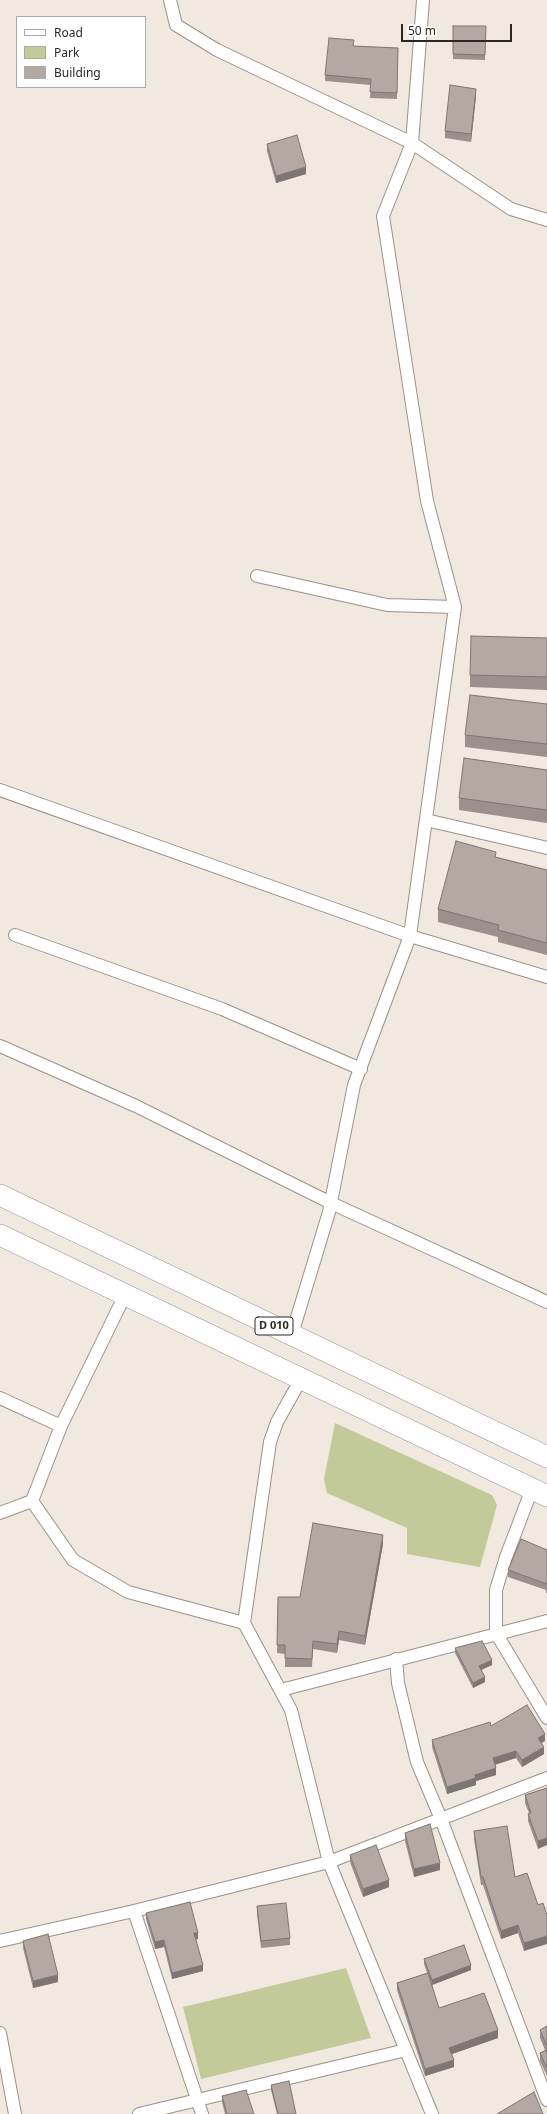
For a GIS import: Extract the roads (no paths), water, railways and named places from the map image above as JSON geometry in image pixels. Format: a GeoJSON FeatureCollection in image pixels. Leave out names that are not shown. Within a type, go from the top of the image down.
{"type":"FeatureCollection","features":[{"type":"Feature","properties":{"kind":"highway","name":"D 010"},"geometry":{"type":"LineString","coordinates":[[0,1195],[547,1457]]}},
{"type":"Feature","properties":{"kind":"highway"},"geometry":{"type":"LineString","coordinates":[[0,1235],[540,1492]]}},
{"type":"Feature","properties":{"kind":"street"},"geometry":{"type":"LineString","coordinates":[[170,0],[176,25],[216,50],[412,143],[511,209],[547,220]]}},
{"type":"Feature","properties":{"kind":"street"},"geometry":{"type":"LineString","coordinates":[[292,1334],[331,1203],[354,1085],[410,936],[455,607],[428,501],[383,216],[412,143],[423,0]]}},
{"type":"Feature","properties":{"kind":"street"},"geometry":{"type":"LineString","coordinates":[[257,576],[387,605],[455,607]]}},
{"type":"Feature","properties":{"kind":"street"},"geometry":{"type":"LineString","coordinates":[[0,790],[410,936],[547,977]]}},
{"type":"Feature","properties":{"kind":"street"},"geometry":{"type":"LineString","coordinates":[[426,820],[547,848]]}},
{"type":"Feature","properties":{"kind":"street"},"geometry":{"type":"LineString","coordinates":[[15,935],[222,1009],[360,1069]]}},
{"type":"Feature","properties":{"kind":"street"},"geometry":{"type":"LineString","coordinates":[[0,1046],[136,1106],[331,1203],[547,1302]]}},
{"type":"Feature","properties":{"kind":"street"},"geometry":{"type":"LineString","coordinates":[[0,1513],[32,1501],[61,1426],[125,1295]]}},
{"type":"Feature","properties":{"kind":"street"},"geometry":{"type":"LineString","coordinates":[[301,1379],[277,1422],[270,1442],[244,1623],[292,1710],[329,1862],[432,2114]]}},
{"type":"Feature","properties":{"kind":"street"},"geometry":{"type":"LineString","coordinates":[[0,1398],[61,1426]]}},
{"type":"Feature","properties":{"kind":"street"},"geometry":{"type":"LineString","coordinates":[[540,1492],[506,1557],[496,1590],[496,1633],[547,1718]]}},
{"type":"Feature","properties":{"kind":"street"},"geometry":{"type":"LineString","coordinates":[[32,1501],[73,1560],[128,1592],[244,1623]]}},
{"type":"Feature","properties":{"kind":"street"},"geometry":{"type":"LineString","coordinates":[[280,1690],[547,1621]]}},
{"type":"Feature","properties":{"kind":"street"},"geometry":{"type":"LineString","coordinates":[[396,1659],[398,1682],[417,1762],[441,1819],[547,2100]]}},
{"type":"Feature","properties":{"kind":"street"},"geometry":{"type":"LineString","coordinates":[[0,1941],[134,1911],[329,1862],[547,1778]]}},
{"type":"Feature","properties":{"kind":"street"},"geometry":{"type":"LineString","coordinates":[[134,1911],[202,2114]]}},
{"type":"Feature","properties":{"kind":"street"},"geometry":{"type":"LineString","coordinates":[[0,2033],[15,2114]]}},
{"type":"Feature","properties":{"kind":"street"},"geometry":{"type":"LineString","coordinates":[[139,2114],[406,2050]]}}]}
